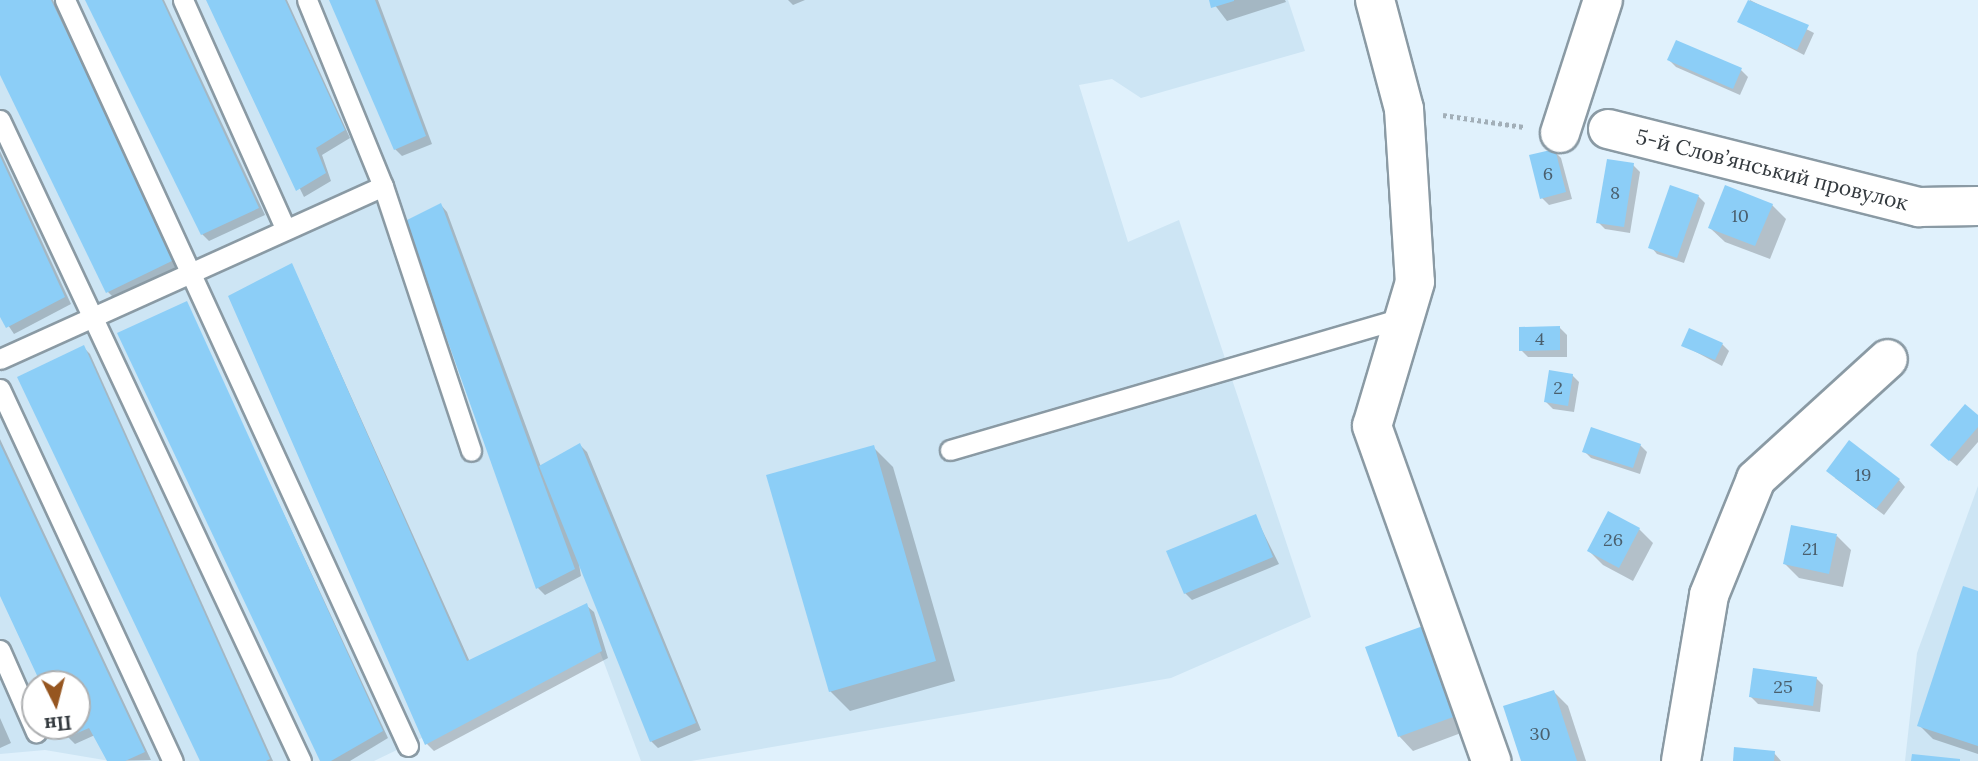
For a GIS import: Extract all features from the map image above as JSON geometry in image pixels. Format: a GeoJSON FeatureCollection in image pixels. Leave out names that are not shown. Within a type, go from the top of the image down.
{"type":"FeatureCollection","features":[{"type":"Feature","properties":{"kind":"street"},"geometry":{"type":"LineString","coordinates":[[1375,0],[1404,109],[1416,282],[1372,426],[1490,761]]}},
{"type":"Feature","properties":{"kind":"street"},"geometry":{"type":"LineString","coordinates":[[1560,133],[1603,0]]}},
{"type":"Feature","properties":{"kind":"street","name":"5-й Слов’янський провулок"},"geometry":{"type":"LineString","coordinates":[[1608,129],[1919,207],[1978,206]]}},
{"type":"Feature","properties":{"kind":"street"},"geometry":{"type":"LineString","coordinates":[[1681,761],[1709,595],[1756,479],[1888,359]]}},
{"type":"Feature","properties":{"kind":"lane"},"geometry":{"type":"LineString","coordinates":[[65,0],[193,270],[408,746]]}},
{"type":"Feature","properties":{"kind":"lane"},"geometry":{"type":"LineString","coordinates":[[183,0],[285,228]]}},
{"type":"Feature","properties":{"kind":"lane"},"geometry":{"type":"LineString","coordinates":[[307,0],[383,186],[471,451]]}},
{"type":"Feature","properties":{"kind":"lane"},"geometry":{"type":"LineString","coordinates":[[0,120],[301,761]]}},
{"type":"Feature","properties":{"kind":"lane"},"geometry":{"type":"LineString","coordinates":[[0,359],[383,186]]}},
{"type":"Feature","properties":{"kind":"lane"},"geometry":{"type":"LineString","coordinates":[[950,450],[1405,317]]}},
{"type":"Feature","properties":{"kind":"lane"},"geometry":{"type":"LineString","coordinates":[[0,389],[173,761]]}},
{"type":"Feature","properties":{"kind":"lane"},"geometry":{"type":"LineString","coordinates":[[0,650],[21,698]]}},
{"type":"Feature","properties":{"kind":"path"},"geometry":{"type":"LineString","coordinates":[[1404,109],[1560,133]]}},
{"type":"Feature","properties":{"kind":"shaded area"},"geometry":{"type":"Polygon","coordinates":[[[0,0],[1288,0],[1305,51],[1141,98],[1112,79],[1079,85],[1128,242],[1179,220],[1311,617],[1171,678],[691,761],[641,761],[600,652],[374,761],[110,761],[45,750],[0,754],[0,0]]]}},
{"type":"Feature","properties":{"kind":"shaded area"},"geometry":{"type":"Polygon","coordinates":[[[1978,486],[1978,761],[1905,761],[1917,653],[1978,486]]]}},
{"type":"Feature","properties":{"kind":"building"},"geometry":{"type":"Polygon","coordinates":[[[0,0],[51,0],[176,259],[106,293],[0,75],[0,0]]]}},
{"type":"Feature","properties":{"kind":"building"},"geometry":{"type":"Polygon","coordinates":[[[85,0],[162,0],[259,208],[201,235],[85,0]]]}},
{"type":"Feature","properties":{"kind":"building"},"geometry":{"type":"Polygon","coordinates":[[[206,0],[285,0],[345,130],[316,148],[326,173],[296,191],[206,0]]]}},
{"type":"Feature","properties":{"kind":"building"},"geometry":{"type":"Polygon","coordinates":[[[329,0],[375,0],[426,136],[394,150],[329,0]]]}},
{"type":"Feature","properties":{"kind":"building"},"geometry":{"type":"Polygon","coordinates":[[[1209,0],[1234,0],[1234,1],[1211,8],[1209,0]]]}},
{"type":"Feature","properties":{"kind":"building"},"geometry":{"type":"Polygon","coordinates":[[[1748,0],[1809,25],[1797,50],[1737,22],[1748,0]]]}},
{"type":"Feature","properties":{"kind":"building"},"geometry":{"type":"Polygon","coordinates":[[[1676,40],[1742,68],[1733,89],[1667,60],[1676,40]]]}},
{"type":"Feature","properties":{"kind":"building"},"geometry":{"type":"Polygon","coordinates":[[[1555,149],[1566,192],[1540,199],[1529,155],[1555,149]]]}},
{"type":"Feature","properties":{"kind":"building"},"geometry":{"type":"Polygon","coordinates":[[[0,156],[65,297],[6,328],[0,317],[0,156]]]}},
{"type":"Feature","properties":{"kind":"building"},"geometry":{"type":"Polygon","coordinates":[[[1607,159],[1634,163],[1624,227],[1596,223],[1607,159]]]}},
{"type":"Feature","properties":{"kind":"building"},"geometry":{"type":"Polygon","coordinates":[[[1670,185],[1699,195],[1677,258],[1648,248],[1670,185]]]}},
{"type":"Feature","properties":{"kind":"building"},"geometry":{"type":"Polygon","coordinates":[[[1725,185],[1773,204],[1755,246],[1708,228],[1725,185]]]}},
{"type":"Feature","properties":{"kind":"building"},"geometry":{"type":"Polygon","coordinates":[[[441,203],[575,569],[536,589],[405,221],[441,203]]]}},
{"type":"Feature","properties":{"kind":"building"},"geometry":{"type":"Polygon","coordinates":[[[292,263],[467,661],[587,603],[602,651],[425,745],[228,296],[292,263]]]}},
{"type":"Feature","properties":{"kind":"building"},"geometry":{"type":"Polygon","coordinates":[[[187,301],[383,731],[331,761],[320,761],[117,333],[187,301]]]}},
{"type":"Feature","properties":{"kind":"building"},"geometry":{"type":"Polygon","coordinates":[[[1560,326],[1560,350],[1519,351],[1519,327],[1560,326]]]}},
{"type":"Feature","properties":{"kind":"building"},"geometry":{"type":"Polygon","coordinates":[[[1689,328],[1723,343],[1715,360],[1681,346],[1689,328]]]}},
{"type":"Feature","properties":{"kind":"building"},"geometry":{"type":"Polygon","coordinates":[[[84,345],[270,759],[266,761],[200,761],[17,377],[84,345]]]}},
{"type":"Feature","properties":{"kind":"building"},"geometry":{"type":"Polygon","coordinates":[[[1549,370],[1573,374],[1568,406],[1544,402],[1549,370]]]}},
{"type":"Feature","properties":{"kind":"building"},"geometry":{"type":"Polygon","coordinates":[[[1965,404],[1978,415],[1978,427],[1949,461],[1930,445],[1965,404]]]}},
{"type":"Feature","properties":{"kind":"building"},"geometry":{"type":"Polygon","coordinates":[[[1591,427],[1641,444],[1633,468],[1582,452],[1591,427]]]}},
{"type":"Feature","properties":{"kind":"building"},"geometry":{"type":"Polygon","coordinates":[[[1849,440],[1900,479],[1876,509],[1826,471],[1849,440]]]}},
{"type":"Feature","properties":{"kind":"building"},"geometry":{"type":"Polygon","coordinates":[[[580,443],[696,723],[650,742],[539,466],[580,443]]]}},
{"type":"Feature","properties":{"kind":"building"},"geometry":{"type":"Polygon","coordinates":[[[0,444],[145,752],[125,761],[107,761],[91,732],[91,670],[34,670],[0,596],[0,444]]]}},
{"type":"Feature","properties":{"kind":"building"},"geometry":{"type":"Polygon","coordinates":[[[874,445],[936,661],[829,692],[766,475],[874,445]]]}},
{"type":"Feature","properties":{"kind":"building"},"geometry":{"type":"Polygon","coordinates":[[[1608,511],[1640,528],[1619,568],[1587,551],[1608,511]]]}},
{"type":"Feature","properties":{"kind":"building"},"geometry":{"type":"Polygon","coordinates":[[[1256,514],[1273,557],[1184,594],[1166,551],[1256,514]]]}},
{"type":"Feature","properties":{"kind":"building"},"geometry":{"type":"Polygon","coordinates":[[[1791,525],[1837,534],[1829,574],[1783,564],[1791,525]]]}},
{"type":"Feature","properties":{"kind":"building"},"geometry":{"type":"Polygon","coordinates":[[[1963,586],[1978,591],[1978,746],[1917,726],[1963,586]]]}},
{"type":"Feature","properties":{"kind":"building"},"geometry":{"type":"Polygon","coordinates":[[[1423,626],[1456,716],[1398,737],[1365,647],[1423,626]]]}},
{"type":"Feature","properties":{"kind":"building"},"geometry":{"type":"Polygon","coordinates":[[[1753,668],[1817,677],[1813,706],[1749,697],[1753,668]]]}},
{"type":"Feature","properties":{"kind":"building"},"geometry":{"type":"Polygon","coordinates":[[[1554,690],[1577,761],[1521,761],[1503,706],[1554,690]]]}},
{"type":"Feature","properties":{"kind":"building"},"geometry":{"type":"Polygon","coordinates":[[[1734,747],[1775,751],[1774,761],[1733,761],[1734,747]]]}},
{"type":"Feature","properties":{"kind":"building"},"geometry":{"type":"Polygon","coordinates":[[[1912,754],[1960,759],[1960,761],[1911,761],[1912,754]]]}}]}
